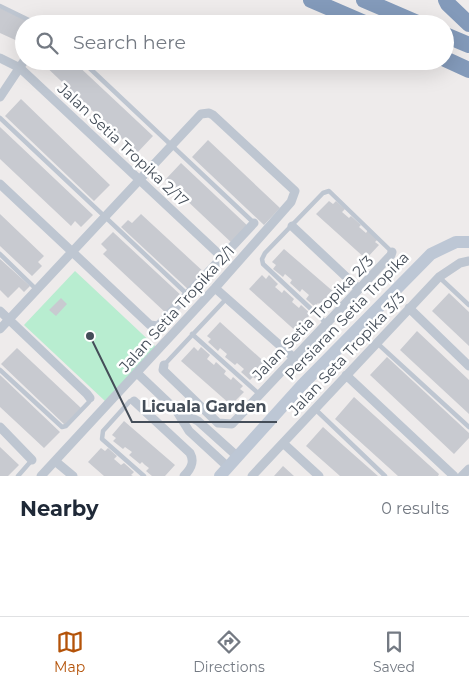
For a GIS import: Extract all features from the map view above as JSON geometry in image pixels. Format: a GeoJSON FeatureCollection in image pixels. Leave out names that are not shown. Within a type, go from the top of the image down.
{"type":"FeatureCollection","features":[{"type":"Feature","properties":{"kind":"highway"},"geometry":{"type":"LineString","coordinates":[[364,0],[399,15]]}},
{"type":"Feature","properties":{"kind":"highway"},"geometry":{"type":"LineString","coordinates":[[446,0],[469,24]]}},
{"type":"Feature","properties":{"kind":"highway"},"geometry":{"type":"LineString","coordinates":[[314,1],[346,15]]}},
{"type":"Feature","properties":{"kind":"highway"},"geometry":{"type":"LineString","coordinates":[[454,39],[469,45]]}},
{"type":"Feature","properties":{"kind":"highway"},"geometry":{"type":"LineString","coordinates":[[454,63],[469,70]]}},
{"type":"Feature","properties":{"kind":"street","name":"Jalan Setia Tropika 2/17"},"geometry":{"type":"LineString","coordinates":[[0,58],[15,63]]}},
{"type":"Feature","properties":{"kind":"street"},"geometry":{"type":"LineString","coordinates":[[0,97],[19,70]]}},
{"type":"Feature","properties":{"kind":"street","name":"Jalan Setia Tropika 2/17"},"geometry":{"type":"LineString","coordinates":[[27,70],[139,180],[223,258]]}},
{"type":"Feature","properties":{"kind":"street","name":"Jalan Setia Tropika 2/1"},"geometry":{"type":"LineString","coordinates":[[40,476],[137,374],[291,202],[295,195],[294,189],[213,115],[204,112],[171,145]]}},
{"type":"Feature","properties":{"kind":"street"},"geometry":{"type":"LineString","coordinates":[[0,329],[171,145]]}},
{"type":"Feature","properties":{"kind":"street"},"geometry":{"type":"LineString","coordinates":[[0,184],[150,325],[158,326],[254,224]]}},
{"type":"Feature","properties":{"kind":"street"},"geometry":{"type":"LineString","coordinates":[[292,226],[358,288]]}},
{"type":"Feature","properties":{"kind":"street","name":"Persiaran Setia Tropika"},"geometry":{"type":"LineString","coordinates":[[224,471],[302,385],[431,254],[456,242],[469,242]]}},
{"type":"Feature","properties":{"kind":"street","name":"Jalan Setia Tropika 2/3"},"geometry":{"type":"LineString","coordinates":[[163,368],[218,423],[232,424],[392,252]]}},
{"type":"Feature","properties":{"kind":"street","name":"Jalan Seta Tropika 3/3"},"geometry":{"type":"LineString","coordinates":[[255,475],[438,277],[460,263],[469,261]]}},
{"type":"Feature","properties":{"kind":"street"},"geometry":{"type":"LineString","coordinates":[[215,288],[294,357]]}},
{"type":"Feature","properties":{"kind":"street"},"geometry":{"type":"LineString","coordinates":[[409,308],[469,366]]}},
{"type":"Feature","properties":{"kind":"street"},"geometry":{"type":"LineString","coordinates":[[0,311],[90,398]]}},
{"type":"Feature","properties":{"kind":"street"},"geometry":{"type":"LineString","coordinates":[[137,374],[176,410],[198,421],[238,457]]}},
{"type":"Feature","properties":{"kind":"street"},"geometry":{"type":"LineString","coordinates":[[346,376],[454,476]]}},
{"type":"Feature","properties":{"kind":"street"},"geometry":{"type":"LineString","coordinates":[[134,400],[192,457],[192,466],[184,476]]}},
{"type":"Feature","properties":{"kind":"street"},"geometry":{"type":"LineString","coordinates":[[176,410],[189,432],[224,471]]}},
{"type":"Feature","properties":{"kind":"street"},"geometry":{"type":"LineString","coordinates":[[0,427],[32,460]]}},
{"type":"Feature","properties":{"kind":"street"},"geometry":{"type":"LineString","coordinates":[[283,443],[319,476]]}},
{"type":"Feature","properties":{"kind":"street"},"geometry":{"type":"LineString","coordinates":[[56,461],[73,476]]}},
{"type":"Feature","properties":{"kind":"street"},"geometry":{"type":"LineString","coordinates":[[462,476],[469,468]]}},
{"type":"Feature","properties":{"kind":"lane"},"geometry":{"type":"LineString","coordinates":[[0,6],[18,15]]}},
{"type":"Feature","properties":{"kind":"lane"},"geometry":{"type":"LineString","coordinates":[[92,70],[254,224]]}},
{"type":"Feature","properties":{"kind":"lane"},"geometry":{"type":"LineString","coordinates":[[0,118],[188,295]]}},
{"type":"Feature","properties":{"kind":"lane"},"geometry":{"type":"LineString","coordinates":[[326,323],[263,264],[262,259],[265,253],[323,193],[328,191],[392,252]]}},
{"type":"Feature","properties":{"kind":"lane"},"geometry":{"type":"LineString","coordinates":[[0,254],[37,290]]}},
{"type":"Feature","properties":{"kind":"lane"},"geometry":{"type":"LineString","coordinates":[[438,277],[469,306]]}},
{"type":"Feature","properties":{"kind":"lane"},"geometry":{"type":"LineString","coordinates":[[163,368],[192,334],[226,299]]}},
{"type":"Feature","properties":{"kind":"lane"},"geometry":{"type":"LineString","coordinates":[[192,334],[259,394]]}},
{"type":"Feature","properties":{"kind":"lane"},"geometry":{"type":"LineString","coordinates":[[377,343],[469,427]]}},
{"type":"Feature","properties":{"kind":"lane"},"geometry":{"type":"LineString","coordinates":[[0,370],[62,427],[66,426],[89,402],[90,398]]}},
{"type":"Feature","properties":{"kind":"lane"},"geometry":{"type":"LineString","coordinates":[[134,400],[130,401],[103,431],[102,439],[144,476]]}},
{"type":"Feature","properties":{"kind":"lane"},"geometry":{"type":"LineString","coordinates":[[315,409],[385,476]]}},
{"type":"Feature","properties":{"kind":"lane"},"geometry":{"type":"LineString","coordinates":[[18,476],[32,460]]}},
{"type":"Feature","properties":{"kind":"green space"},"geometry":{"type":"Polygon","coordinates":[[[75,271],[156,347],[105,401],[24,325],[75,271]]]}},
{"type":"Feature","properties":{"kind":"building"},"geometry":{"type":"Polygon","coordinates":[[[0,8],[15,15],[15,40],[0,33],[0,8]]]}},
{"type":"Feature","properties":{"kind":"building"},"geometry":{"type":"Polygon","coordinates":[[[49,70],[83,70],[153,136],[137,153],[49,70]]]}},
{"type":"Feature","properties":{"kind":"building"},"geometry":{"type":"Polygon","coordinates":[[[21,99],[110,185],[94,201],[5,116],[21,99]]]}},
{"type":"Feature","properties":{"kind":"building"},"geometry":{"type":"Polygon","coordinates":[[[0,127],[93,215],[81,227],[75,221],[71,226],[0,159],[0,127]]]}},
{"type":"Feature","properties":{"kind":"building"},"geometry":{"type":"Polygon","coordinates":[[[208,140],[280,208],[264,225],[192,157],[208,140]]]}},
{"type":"Feature","properties":{"kind":"building"},"geometry":{"type":"Polygon","coordinates":[[[181,163],[250,228],[234,245],[165,180],[181,163]]]}},
{"type":"Feature","properties":{"kind":"building"},"geometry":{"type":"Polygon","coordinates":[[[329,201],[333,204],[336,201],[345,209],[342,212],[349,218],[351,216],[361,225],[359,227],[366,233],[368,230],[378,239],[375,242],[379,245],[366,259],[316,214],[329,201]]]}},
{"type":"Feature","properties":{"kind":"building"},"geometry":{"type":"Polygon","coordinates":[[[0,214],[44,256],[38,262],[42,266],[32,276],[0,246],[0,214]]]}},
{"type":"Feature","properties":{"kind":"building"},"geometry":{"type":"Polygon","coordinates":[[[141,214],[206,274],[190,291],[121,227],[128,220],[132,223],[141,214]]]}},
{"type":"Feature","properties":{"kind":"building"},"geometry":{"type":"Polygon","coordinates":[[[113,232],[184,298],[168,315],[103,254],[107,250],[101,244],[113,232]]]}},
{"type":"Feature","properties":{"kind":"building"},"geometry":{"type":"Polygon","coordinates":[[[284,249],[335,293],[322,307],[318,303],[315,307],[306,299],[309,295],[302,289],[300,292],[290,283],[292,280],[285,274],[283,277],[273,269],[276,265],[272,262],[284,249]]]}},
{"type":"Feature","properties":{"kind":"building"},"geometry":{"type":"Polygon","coordinates":[[[0,259],[30,286],[24,292],[19,287],[8,298],[0,290],[0,259]]]}},
{"type":"Feature","properties":{"kind":"building"},"geometry":{"type":"Polygon","coordinates":[[[262,275],[266,279],[269,275],[278,284],[275,287],[282,293],[284,290],[294,299],[292,302],[299,308],[301,305],[311,314],[308,317],[312,320],[299,334],[249,289],[262,275]]]}},
{"type":"Feature","properties":{"kind":"building"},"geometry":{"type":"Polygon","coordinates":[[[449,293],[469,312],[469,346],[432,311],[449,293]]]}},
{"type":"Feature","properties":{"kind":"building"},"geometry":{"type":"Polygon","coordinates":[[[61,298],[67,304],[56,316],[49,310],[61,298]]]}},
{"type":"Feature","properties":{"kind":"building"},"geometry":{"type":"Polygon","coordinates":[[[220,322],[270,367],[257,380],[253,377],[250,380],[241,372],[244,369],[225,357],[227,354],[220,348],[218,351],[208,342],[211,339],[207,336],[220,322]]]}},
{"type":"Feature","properties":{"kind":"building"},"geometry":{"type":"Polygon","coordinates":[[[417,331],[469,380],[469,414],[400,350],[417,331]]]}},
{"type":"Feature","properties":{"kind":"building"},"geometry":{"type":"Polygon","coordinates":[[[194,347],[198,351],[201,347],[210,355],[207,359],[214,365],[216,362],[226,371],[224,374],[231,380],[233,377],[243,386],[240,389],[244,392],[231,405],[181,361],[194,347]]]}},
{"type":"Feature","properties":{"kind":"building"},"geometry":{"type":"Polygon","coordinates":[[[17,348],[81,408],[65,425],[1,364],[17,348]]]}},
{"type":"Feature","properties":{"kind":"building"},"geometry":{"type":"Polygon","coordinates":[[[387,357],[469,433],[469,438],[454,454],[370,375],[387,357]]]}},
{"type":"Feature","properties":{"kind":"building"},"geometry":{"type":"Polygon","coordinates":[[[0,375],[60,432],[44,448],[0,407],[0,375]]]}},
{"type":"Feature","properties":{"kind":"building"},"geometry":{"type":"Polygon","coordinates":[[[354,397],[439,474],[438,476],[398,476],[335,419],[354,397]]]}},
{"type":"Feature","properties":{"kind":"building"},"geometry":{"type":"Polygon","coordinates":[[[124,421],[175,465],[165,476],[152,476],[146,471],[149,468],[142,462],[140,464],[129,455],[132,452],[125,447],[123,449],[113,441],[116,438],[112,435],[124,421]]]}},
{"type":"Feature","properties":{"kind":"building"},"geometry":{"type":"Polygon","coordinates":[[[323,427],[378,476],[340,476],[306,446],[323,427]]]}},
{"type":"Feature","properties":{"kind":"building"},"geometry":{"type":"Polygon","coordinates":[[[0,447],[19,465],[8,476],[0,476],[0,447]]]}},
{"type":"Feature","properties":{"kind":"building"},"geometry":{"type":"Polygon","coordinates":[[[101,448],[105,451],[108,448],[117,456],[114,459],[121,465],[124,463],[134,472],[131,475],[133,476],[104,476],[88,462],[101,448]]]}},
{"type":"Feature","properties":{"kind":"building"},"geometry":{"type":"Polygon","coordinates":[[[283,466],[294,476],[274,476],[283,466]]]}},
{"type":"Feature","properties":{"kind":"place","name":"Licuala Garden"},"geometry":{"type":"Point","coordinates":[90,336]}}]}
